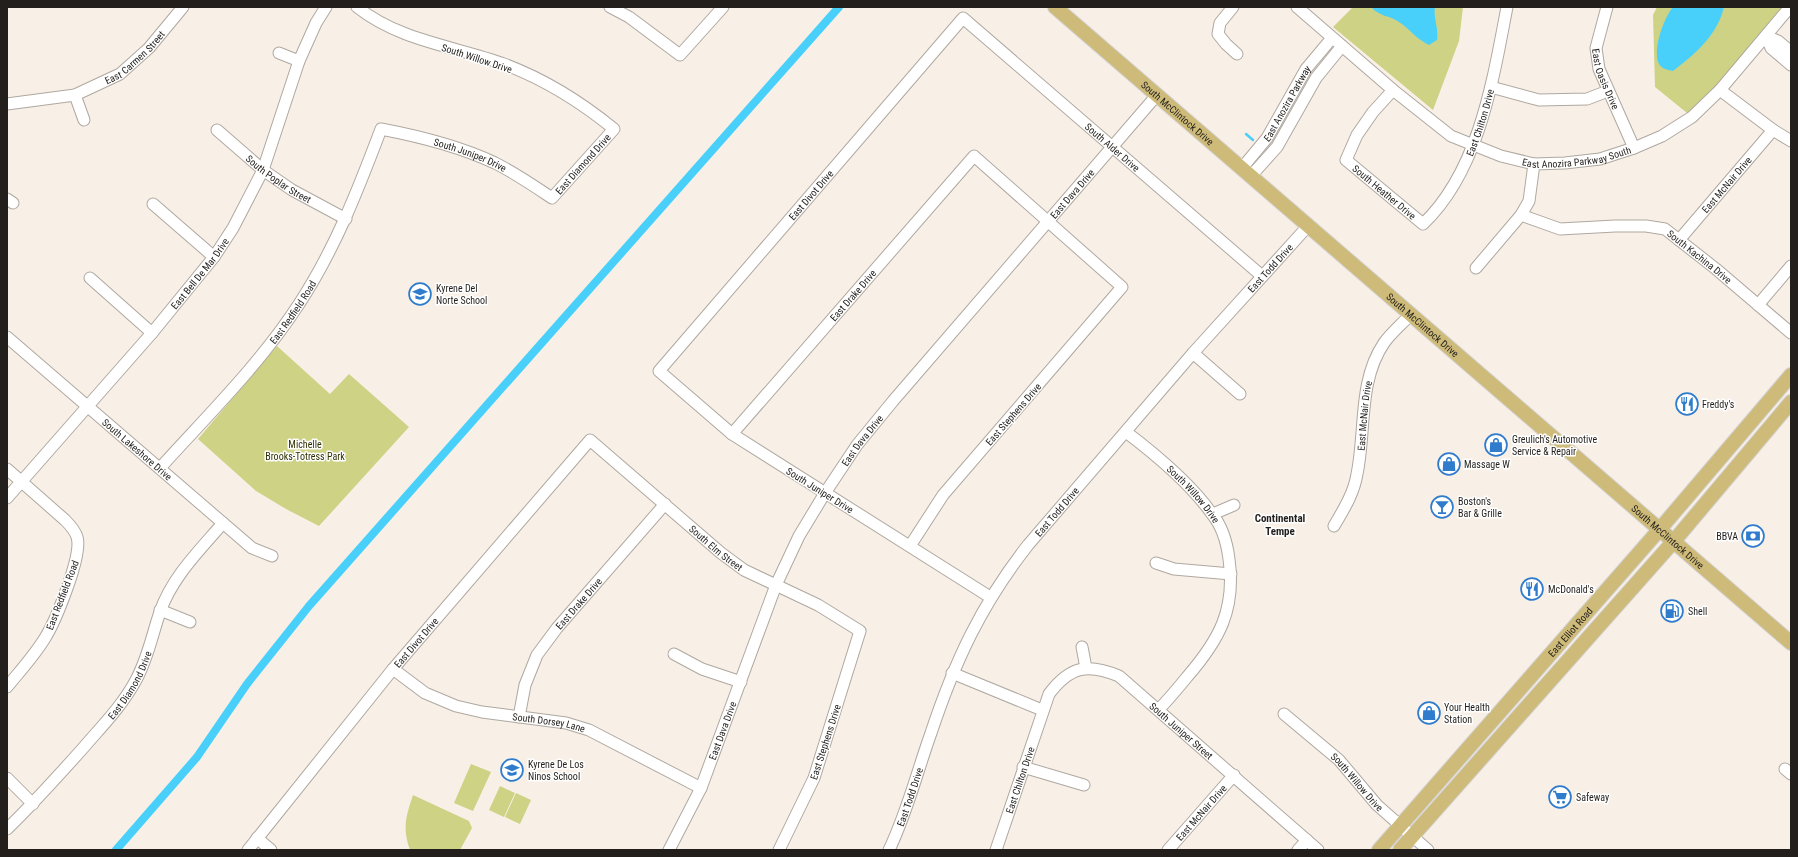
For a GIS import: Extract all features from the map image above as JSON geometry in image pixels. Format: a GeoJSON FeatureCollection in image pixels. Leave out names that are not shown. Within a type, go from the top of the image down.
{"type":"FeatureCollection","features":[{"type":"Feature","properties":{"kind":"main road","name":"South McClintock Drive"},"geometry":{"type":"LineString","coordinates":[[1055,7],[1791,643]]}},
{"type":"Feature","properties":{"kind":"main road","name":"East Elliot Road"},"geometry":{"type":"LineString","coordinates":[[1379,850],[1660,529],[1791,375]]}},
{"type":"Feature","properties":{"kind":"main road","name":"East Elliot Road"},"geometry":{"type":"LineString","coordinates":[[1400,850],[1674,541],[1791,402]]}},
{"type":"Feature","properties":{"kind":"main road"},"geometry":{"type":"LineString","coordinates":[[1506,705],[1527,708]]}},
{"type":"Feature","properties":{"kind":"street","name":"East Carmen Street"},"geometry":{"type":"LineString","coordinates":[[7,104],[76,95],[120,74],[149,48],[183,7]]}},
{"type":"Feature","properties":{"kind":"street","name":"East Bell De Mar Drive"},"geometry":{"type":"LineString","coordinates":[[7,498],[152,333],[214,257],[233,228],[263,170],[299,61],[316,23],[326,7]]}},
{"type":"Feature","properties":{"kind":"street","name":"South Willow Drive"},"geometry":{"type":"LineString","coordinates":[[357,7],[396,31],[440,46],[504,64],[547,84],[587,108],[614,129]]}},
{"type":"Feature","properties":{"kind":"street"},"geometry":{"type":"LineString","coordinates":[[610,7],[629,17],[680,55],[723,7]]}},
{"type":"Feature","properties":{"kind":"street"},"geometry":{"type":"LineString","coordinates":[[1234,7],[1220,23],[1218,34],[1237,54]]}},
{"type":"Feature","properties":{"kind":"street","name":"East Anozira Parkway South"},"geometry":{"type":"LineString","coordinates":[[1297,7],[1425,117],[1451,136],[1501,156],[1534,164],[1565,163],[1600,159],[1634,148],[1662,136],[1692,117],[1720,90],[1790,7]]}},
{"type":"Feature","properties":{"kind":"street","name":"East Chilton Drive"},"geometry":{"type":"LineString","coordinates":[[1423,224],[1436,211],[1450,193],[1461,172],[1487,107],[1507,7]]}},
{"type":"Feature","properties":{"kind":"street","name":"East Oasis Drive"},"geometry":{"type":"LineString","coordinates":[[1607,7],[1596,48],[1599,69],[1634,148]]}},
{"type":"Feature","properties":{"kind":"street","name":"South Alder Drive"},"geometry":{"type":"LineString","coordinates":[[963,18],[1262,276]]}},
{"type":"Feature","properties":{"kind":"street","name":"East Divot Drive"},"geometry":{"type":"LineString","coordinates":[[659,371],[963,18]]}},
{"type":"Feature","properties":{"kind":"street"},"geometry":{"type":"LineString","coordinates":[[1766,36],[1778,41],[1791,52]]}},
{"type":"Feature","properties":{"kind":"street"},"geometry":{"type":"LineString","coordinates":[[1766,36],[1770,48],[1791,65]]}},
{"type":"Feature","properties":{"kind":"street","name":"East Anozira Parkway"},"geometry":{"type":"LineString","coordinates":[[1246,172],[1278,120],[1306,69],[1332,38]]}},
{"type":"Feature","properties":{"kind":"street","name":"East Anozira Parkway"},"geometry":{"type":"LineString","coordinates":[[1246,172],[1278,147],[1316,78],[1342,46]]}},
{"type":"Feature","properties":{"kind":"street"},"geometry":{"type":"LineString","coordinates":[[279,53],[299,61]]}},
{"type":"Feature","properties":{"kind":"street"},"geometry":{"type":"LineString","coordinates":[[1492,87],[1539,100],[1587,99],[1608,91]]}},
{"type":"Feature","properties":{"kind":"street","name":"South Heather Drive"},"geometry":{"type":"LineString","coordinates":[[1393,90],[1373,112],[1357,135],[1346,160],[1423,224]]}},
{"type":"Feature","properties":{"kind":"street"},"geometry":{"type":"LineString","coordinates":[[1720,90],[1773,130],[1791,141]]}},
{"type":"Feature","properties":{"kind":"street"},"geometry":{"type":"LineString","coordinates":[[76,95],[84,120]]}},
{"type":"Feature","properties":{"kind":"street","name":"East Dava Drive"},"geometry":{"type":"LineString","coordinates":[[669,850],[701,788],[776,585],[799,536],[825,493],[857,445],[890,405],[1157,95]]}},
{"type":"Feature","properties":{"kind":"street","name":"South Juniper Drive"},"geometry":{"type":"LineString","coordinates":[[381,129],[400,132],[464,151],[495,163],[552,198]]}},
{"type":"Feature","properties":{"kind":"street","name":"East Redfield Road"},"geometry":{"type":"LineString","coordinates":[[160,468],[259,358],[294,310],[329,253],[346,219],[381,129]]}},
{"type":"Feature","properties":{"kind":"street","name":"East Diamond Drive"},"geometry":{"type":"LineString","coordinates":[[552,198],[614,129]]}},
{"type":"Feature","properties":{"kind":"street","name":"South Poplar Street"},"geometry":{"type":"LineString","coordinates":[[217,130],[263,170],[292,190],[346,219]]}},
{"type":"Feature","properties":{"kind":"street","name":"East McNair Drive"},"geometry":{"type":"LineString","coordinates":[[1679,240],[1773,130]]}},
{"type":"Feature","properties":{"kind":"street","name":"East Drake Drive"},"geometry":{"type":"LineString","coordinates":[[732,434],[974,156],[1049,221]]}},
{"type":"Feature","properties":{"kind":"street"},"geometry":{"type":"LineString","coordinates":[[1476,268],[1521,215],[1529,201],[1534,164]]}},
{"type":"Feature","properties":{"kind":"street"},"geometry":{"type":"LineString","coordinates":[[153,204],[214,257]]}},
{"type":"Feature","properties":{"kind":"street","name":"South Kachina Drive"},"geometry":{"type":"LineString","coordinates":[[1521,215],[1560,229],[1646,226],[1665,230],[1791,332]]}},
{"type":"Feature","properties":{"kind":"street","name":"East Stephens Drive"},"geometry":{"type":"LineString","coordinates":[[910,546],[943,495],[1122,287],[1049,221]]}},
{"type":"Feature","properties":{"kind":"street","name":"East Todd Drive"},"geometry":{"type":"LineString","coordinates":[[889,850],[913,788],[952,673],[963,648],[990,597],[1028,545],[1262,276],[1308,226]]}},
{"type":"Feature","properties":{"kind":"street"},"geometry":{"type":"LineString","coordinates":[[1758,305],[1791,266]]}},
{"type":"Feature","properties":{"kind":"street"},"geometry":{"type":"LineString","coordinates":[[90,278],[152,333]]}},
{"type":"Feature","properties":{"kind":"street","name":"East McNair Drive"},"geometry":{"type":"LineString","coordinates":[[1334,526],[1349,501],[1357,474],[1366,392],[1372,369],[1384,344],[1411,314]]}},
{"type":"Feature","properties":{"kind":"street","name":"South Lakeshore Drive"},"geometry":{"type":"LineString","coordinates":[[7,336],[252,548],[272,556]]}},
{"type":"Feature","properties":{"kind":"street"},"geometry":{"type":"LineString","coordinates":[[1194,354],[1240,394]]}},
{"type":"Feature","properties":{"kind":"street","name":"South Juniper Drive"},"geometry":{"type":"LineString","coordinates":[[659,371],[732,434],[990,597]]}},
{"type":"Feature","properties":{"kind":"street","name":"South Willow Drive"},"geometry":{"type":"LineString","coordinates":[[1126,432],[1189,486],[1213,514],[1224,536],[1231,574]]}},
{"type":"Feature","properties":{"kind":"street","name":"East Divot Drive"},"geometry":{"type":"LineString","coordinates":[[248,850],[393,670],[590,440]]}},
{"type":"Feature","properties":{"kind":"street","name":"South Elm Street"},"geometry":{"type":"LineString","coordinates":[[590,440],[720,553],[744,570],[818,606],[860,631]]}},
{"type":"Feature","properties":{"kind":"street"},"geometry":{"type":"LineString","coordinates":[[7,469],[22,481]]}},
{"type":"Feature","properties":{"kind":"street","name":"East Redfield Road"},"geometry":{"type":"LineString","coordinates":[[7,687],[28,663],[45,637],[71,576],[78,550],[77,538],[65,520],[22,481]]}},
{"type":"Feature","properties":{"kind":"street","name":"East Drake Drive"},"geometry":{"type":"LineString","coordinates":[[519,717],[525,685],[538,655],[557,628],[665,504]]}},
{"type":"Feature","properties":{"kind":"street"},"geometry":{"type":"LineString","coordinates":[[1213,514],[1234,505]]}},
{"type":"Feature","properties":{"kind":"street","name":"East Diamond Drive"},"geometry":{"type":"LineString","coordinates":[[7,829],[33,804],[120,706],[136,680],[148,654],[160,610],[186,565],[223,523]]}},
{"type":"Feature","properties":{"kind":"street"},"geometry":{"type":"LineString","coordinates":[[1156,563],[1174,569],[1231,574],[1229,602],[1222,629],[1208,653],[1159,709]]}},
{"type":"Feature","properties":{"kind":"street"},"geometry":{"type":"LineString","coordinates":[[160,610],[190,622]]}},
{"type":"Feature","properties":{"kind":"street","name":"East Stephens Drive"},"geometry":{"type":"LineString","coordinates":[[779,850],[814,778],[860,631]]}},
{"type":"Feature","properties":{"kind":"street"},"geometry":{"type":"LineString","coordinates":[[1082,647],[1086,668]]}},
{"type":"Feature","properties":{"kind":"street"},"geometry":{"type":"LineString","coordinates":[[674,654],[702,669],[741,682]]}},
{"type":"Feature","properties":{"kind":"street","name":"South Juniper Street"},"geometry":{"type":"LineString","coordinates":[[1042,710],[1049,694],[1060,680],[1071,672],[1086,668],[1103,669],[1120,676],[1318,850]]}},
{"type":"Feature","properties":{"kind":"street","name":"South Dorsey Lane"},"geometry":{"type":"LineString","coordinates":[[393,670],[425,693],[456,706],[482,712],[566,723],[588,730],[701,788]]}},
{"type":"Feature","properties":{"kind":"street"},"geometry":{"type":"LineString","coordinates":[[952,673],[1042,710]]}},
{"type":"Feature","properties":{"kind":"street","name":"East Chilton Drive"},"geometry":{"type":"LineString","coordinates":[[996,850],[1042,710]]}},
{"type":"Feature","properties":{"kind":"street","name":"South Willow Drive"},"geometry":{"type":"LineString","coordinates":[[1284,714],[1339,760],[1377,805],[1428,850]]}},
{"type":"Feature","properties":{"kind":"street"},"geometry":{"type":"LineString","coordinates":[[1023,767],[1084,785]]}},
{"type":"Feature","properties":{"kind":"street","name":"East McNair Drive"},"geometry":{"type":"LineString","coordinates":[[1168,850],[1234,775]]}},
{"type":"Feature","properties":{"kind":"street"},"geometry":{"type":"LineString","coordinates":[[7,778],[33,804]]}},
{"type":"Feature","properties":{"kind":"street"},"geometry":{"type":"LineString","coordinates":[[257,838],[271,850]]}},
{"type":"Feature","properties":{"kind":"street"},"geometry":{"type":"LineString","coordinates":[[1298,850],[1307,840]]}},
{"type":"Feature","properties":{"kind":"green space"},"geometry":{"type":"Polygon","coordinates":[[[1353,7],[1463,7],[1459,41],[1433,110],[1333,27],[1353,7]]]}},
{"type":"Feature","properties":{"kind":"green space"},"geometry":{"type":"Polygon","coordinates":[[[1657,7],[1790,7],[1692,117],[1655,87],[1653,15],[1657,7]]]}},
{"type":"Feature","properties":{"kind":"green space","name":"Michelle Brooks-Totress Park"},"geometry":{"type":"Polygon","coordinates":[[[277,346],[330,394],[349,374],[409,427],[319,526],[256,491],[198,439],[277,346]]]}},
{"type":"Feature","properties":{"kind":"green space"},"geometry":{"type":"Polygon","coordinates":[[[471,764],[491,772],[473,811],[454,803],[471,764]]]}},
{"type":"Feature","properties":{"kind":"green space"},"geometry":{"type":"Polygon","coordinates":[[[500,786],[515,793],[504,817],[489,810],[500,786]]]}},
{"type":"Feature","properties":{"kind":"green space"},"geometry":{"type":"Polygon","coordinates":[[[516,793],[531,800],[520,824],[505,817],[516,793]]]}},
{"type":"Feature","properties":{"kind":"green space"},"geometry":{"type":"Polygon","coordinates":[[[413,795],[469,821],[472,828],[460,850],[410,850],[406,835],[406,822],[408,809],[413,795]]]}},
{"type":"Feature","properties":{"kind":"water"},"geometry":{"type":"Polygon","coordinates":[[[1371,7],[1435,7],[1437,40],[1429,45],[1420,40],[1399,22],[1378,13],[1371,7]]]}},
{"type":"Feature","properties":{"kind":"water"},"geometry":{"type":"Polygon","coordinates":[[[1673,7],[1724,7],[1721,17],[1711,36],[1697,51],[1673,71],[1660,66],[1657,58],[1657,51],[1660,34],[1666,18],[1673,7]]]}},
{"type":"Feature","properties":{"kind":"waterway"},"geometry":{"type":"LineString","coordinates":[[116,850],[197,757],[247,684],[309,606],[839,7]]}},
{"type":"Feature","properties":{"kind":"waterway"},"geometry":{"type":"LineString","coordinates":[[1246,134],[1253,140]]}},
{"type":"Feature","properties":{"kind":"place","name":"Kyrene Del Norte School"},"geometry":{"type":"Point","coordinates":[420,294]}},
{"type":"Feature","properties":{"kind":"place","name":"Freddy's"},"geometry":{"type":"Point","coordinates":[1687,404]}},
{"type":"Feature","properties":{"kind":"place","name":"Greulich's Automotive Service & Repair"},"geometry":{"type":"Point","coordinates":[1496,445]}},
{"type":"Feature","properties":{"kind":"place","name":"Massage W"},"geometry":{"type":"Point","coordinates":[1449,464]}},
{"type":"Feature","properties":{"kind":"place","name":"Boston's Bar & Grille"},"geometry":{"type":"Point","coordinates":[1442,507]}},
{"type":"Feature","properties":{"kind":"place","name":"BBVA"},"geometry":{"type":"Point","coordinates":[1753,536]}},
{"type":"Feature","properties":{"kind":"place","name":"McDonald's"},"geometry":{"type":"Point","coordinates":[1532,589]}},
{"type":"Feature","properties":{"kind":"place","name":"Shell"},"geometry":{"type":"Point","coordinates":[1672,611]}},
{"type":"Feature","properties":{"kind":"place","name":"Your Health Station"},"geometry":{"type":"Point","coordinates":[1429,713]}},
{"type":"Feature","properties":{"kind":"place","name":"Kyrene De Los Ninos School"},"geometry":{"type":"Point","coordinates":[512,770]}},
{"type":"Feature","properties":{"kind":"place","name":"Safeway"},"geometry":{"type":"Point","coordinates":[1560,797]}},
{"type":"Feature","properties":{"kind":"district","name":"Continental Tempe"},"geometry":{"type":"Point","coordinates":[1280,524]}}]}
